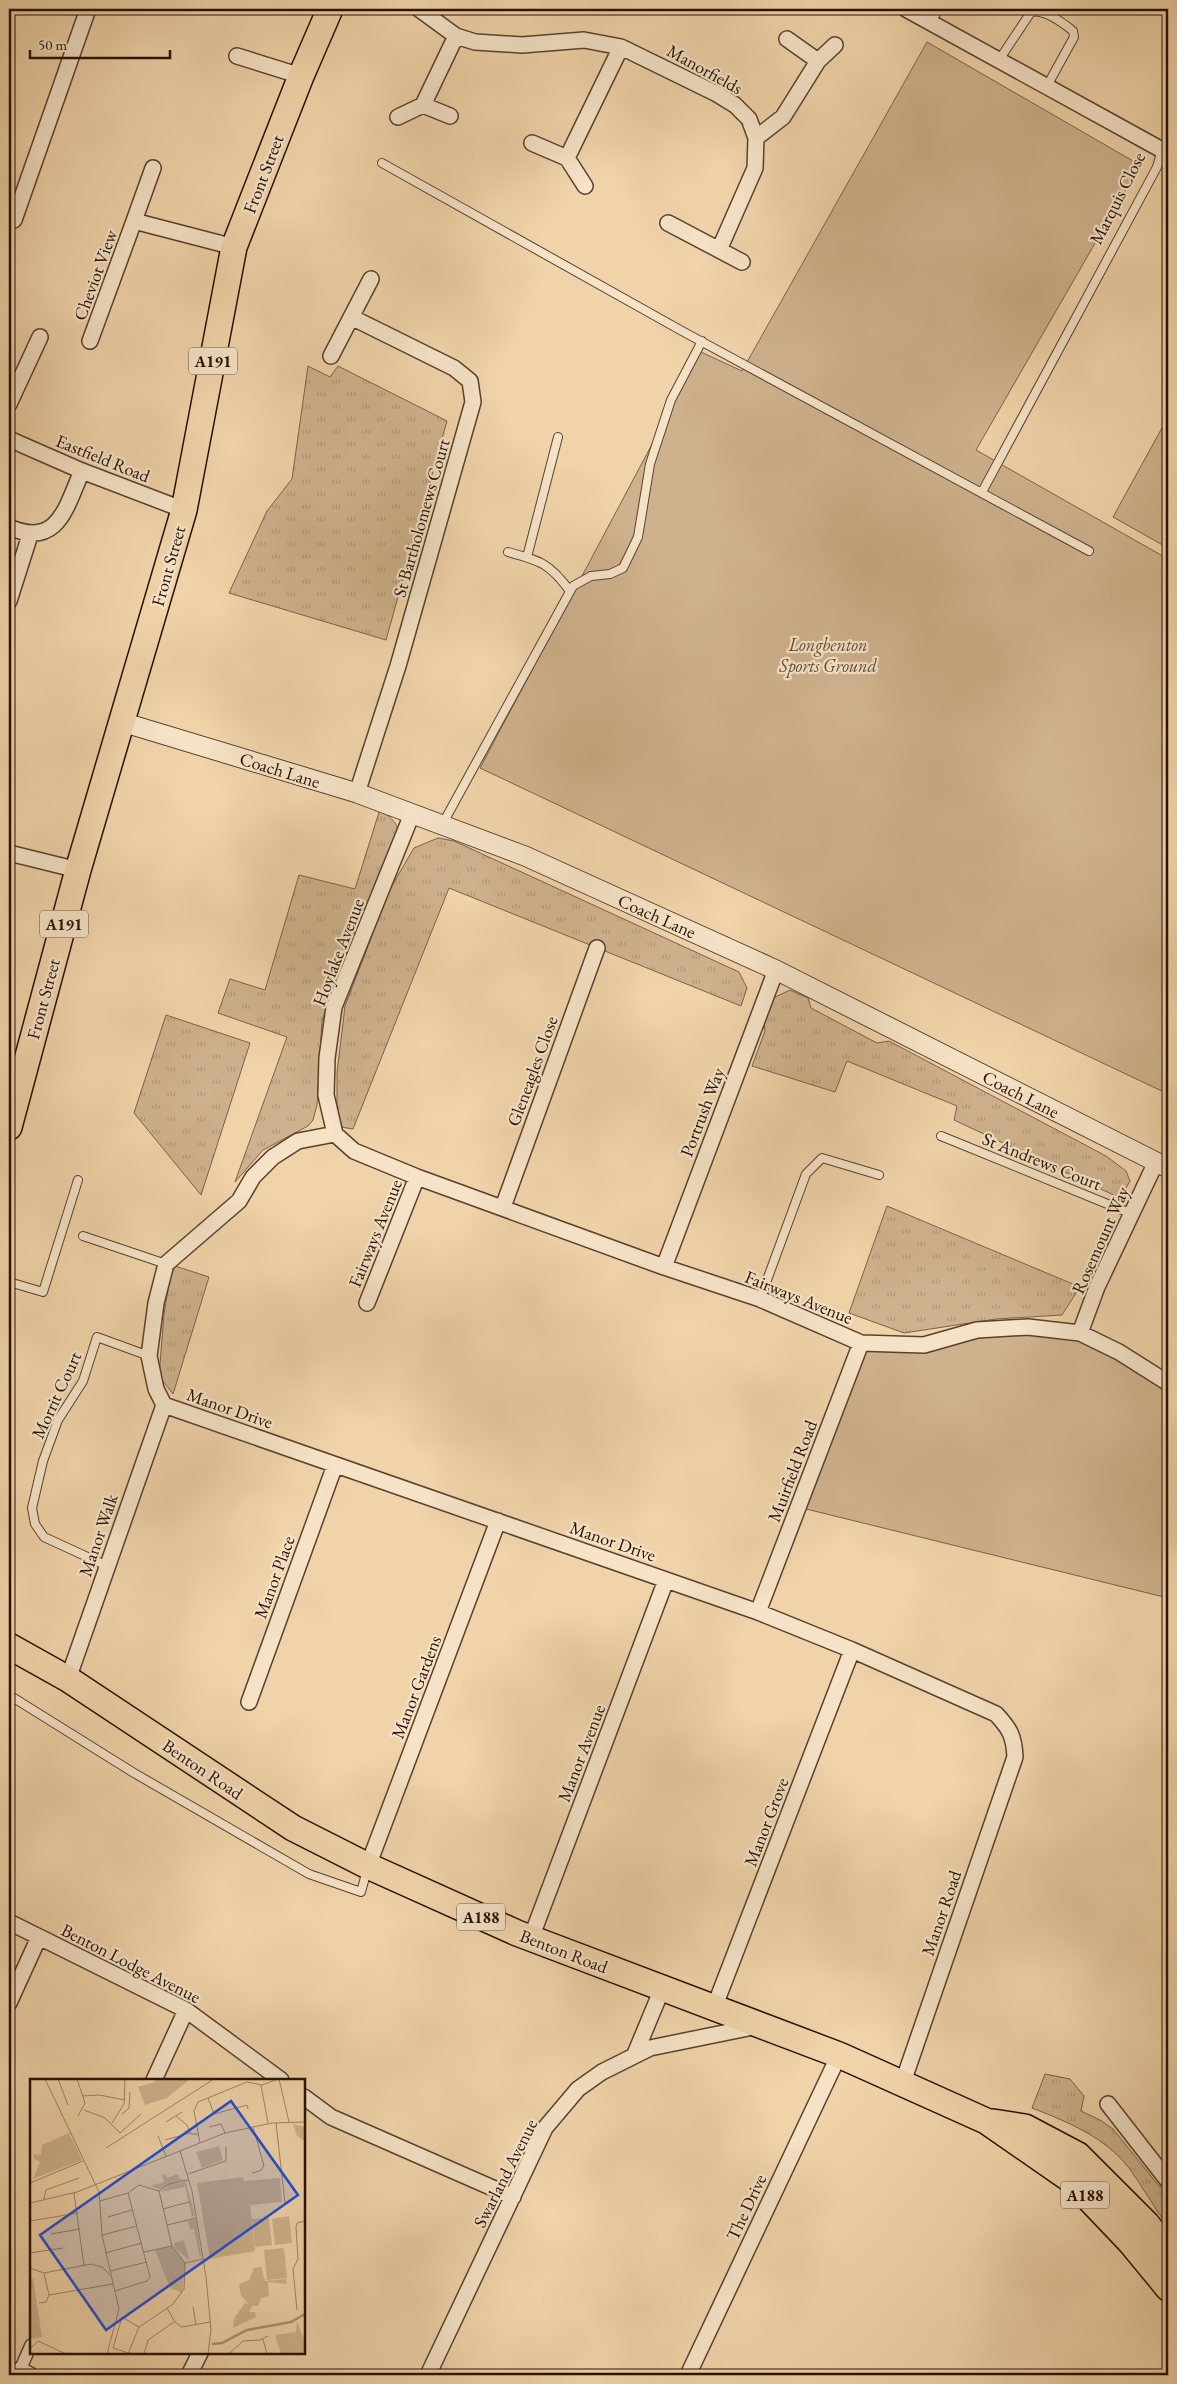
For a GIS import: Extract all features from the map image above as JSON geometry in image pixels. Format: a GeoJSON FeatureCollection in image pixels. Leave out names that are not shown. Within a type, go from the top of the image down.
{"type":"FeatureCollection","features":[{"type":"Feature","properties":{"kind":"main road","name":"Front Street"},"geometry":{"type":"LineString","coordinates":[[9,1127],[78,870],[184,510],[234,247],[301,76],[330,9]]}},
{"type":"Feature","properties":{"kind":"main road","name":"Benton Road"},"geometry":{"type":"LineString","coordinates":[[9,1646],[68,1679],[293,1828],[368,1866],[530,1938],[839,2055],[903,2082],[986,2121],[1071,2180],[1131,2243],[1168,2288]]}},
{"type":"Feature","properties":{"kind":"main road","name":"Benton Road"},"geometry":{"type":"LineString","coordinates":[[986,2121],[1024,2126],[1078,2155],[1147,2224],[1168,2251]]}},
{"type":"Feature","properties":{"kind":"street"},"geometry":{"type":"LineString","coordinates":[[9,218],[14,220],[88,9]]}},
{"type":"Feature","properties":{"kind":"street","name":"Manorfields"},"geometry":{"type":"LineString","coordinates":[[418,9],[456,36],[475,42],[522,45],[584,40],[622,47],[717,94],[735,105],[749,119],[756,138],[755,168],[720,250]]}},
{"type":"Feature","properties":{"kind":"street","name":"Marquis Close"},"geometry":{"type":"LineString","coordinates":[[906,9],[1162,150]]}},
{"type":"Feature","properties":{"kind":"street"},"geometry":{"type":"LineString","coordinates":[[398,117],[423,105],[456,36]]}},
{"type":"Feature","properties":{"kind":"street"},"geometry":{"type":"LineString","coordinates":[[787,39],[818,61]]}},
{"type":"Feature","properties":{"kind":"street"},"geometry":{"type":"LineString","coordinates":[[756,138],[783,117],[818,61],[835,45]]}},
{"type":"Feature","properties":{"kind":"street"},"geometry":{"type":"LineString","coordinates":[[567,158],[622,47]]}},
{"type":"Feature","properties":{"kind":"street"},"geometry":{"type":"LineString","coordinates":[[237,56],[301,76]]}},
{"type":"Feature","properties":{"kind":"street"},"geometry":{"type":"LineString","coordinates":[[423,105],[450,116]]}},
{"type":"Feature","properties":{"kind":"street"},"geometry":{"type":"LineString","coordinates":[[532,143],[567,158],[585,186]]}},
{"type":"Feature","properties":{"kind":"street","name":"Cheviot View"},"geometry":{"type":"LineString","coordinates":[[90,341],[153,168]]}},
{"type":"Feature","properties":{"kind":"street","name":"Cheviot View"},"geometry":{"type":"LineString","coordinates":[[134,221],[234,247]]}},
{"type":"Feature","properties":{"kind":"street"},"geometry":{"type":"LineString","coordinates":[[668,223],[742,262]]}},
{"type":"Feature","properties":{"kind":"street"},"geometry":{"type":"LineString","coordinates":[[331,356],[371,278]]}},
{"type":"Feature","properties":{"kind":"street","name":"St Bartholomews Court"},"geometry":{"type":"LineString","coordinates":[[351,317],[454,368],[470,381],[474,402],[398,666],[357,793]]}},
{"type":"Feature","properties":{"kind":"street"},"geometry":{"type":"LineString","coordinates":[[9,404],[40,337]]}},
{"type":"Feature","properties":{"kind":"street","name":"Eastfield Road"},"geometry":{"type":"LineString","coordinates":[[9,439],[82,471],[184,510]]}},
{"type":"Feature","properties":{"kind":"street"},"geometry":{"type":"LineString","coordinates":[[9,527],[30,535],[48,530],[61,518],[82,471]]}},
{"type":"Feature","properties":{"kind":"street"},"geometry":{"type":"LineString","coordinates":[[9,601],[30,535]]}},
{"type":"Feature","properties":{"kind":"street","name":"Coach Lane"},"geometry":{"type":"LineString","coordinates":[[122,722],[357,793],[525,856],[776,970],[1162,1165]]}},
{"type":"Feature","properties":{"kind":"street","name":"Hoylake Avenue"},"geometry":{"type":"LineString","coordinates":[[334,1134],[326,1095],[327,1058],[334,1007],[412,814]]}},
{"type":"Feature","properties":{"kind":"street"},"geometry":{"type":"LineString","coordinates":[[9,852],[78,870]]}},
{"type":"Feature","properties":{"kind":"street","name":"Gleneagles Close"},"geometry":{"type":"LineString","coordinates":[[503,1207],[597,948]]}},
{"type":"Feature","properties":{"kind":"street","name":"Portrush Way"},"geometry":{"type":"LineString","coordinates":[[664,1267],[776,970]]}},
{"type":"Feature","properties":{"kind":"street"},"geometry":{"type":"LineString","coordinates":[[164,1405],[156,1389],[149,1356],[156,1303],[166,1264],[238,1201],[253,1177],[273,1157],[298,1141],[334,1134]]}},
{"type":"Feature","properties":{"kind":"street","name":"Fairways Avenue"},"geometry":{"type":"LineString","coordinates":[[334,1134],[354,1151],[417,1177],[664,1267],[760,1299],[861,1343],[891,1346],[924,1345],[977,1330],[1028,1327],[1080,1333],[1119,1352],[1168,1383]]}},
{"type":"Feature","properties":{"kind":"street","name":"Rosemount Way"},"geometry":{"type":"LineString","coordinates":[[1080,1333],[1097,1288],[1132,1214],[1162,1165]]}},
{"type":"Feature","properties":{"kind":"street","name":"Fairways Avenue"},"geometry":{"type":"LineString","coordinates":[[368,1303],[417,1177]]}},
{"type":"Feature","properties":{"kind":"street","name":"Muirfield Road"},"geometry":{"type":"LineString","coordinates":[[758,1612],[861,1343]]}},
{"type":"Feature","properties":{"kind":"street","name":"Manor Walk"},"geometry":{"type":"LineString","coordinates":[[68,1679],[106,1566],[164,1405]]}},
{"type":"Feature","properties":{"kind":"street","name":"Manor Drive"},"geometry":{"type":"LineString","coordinates":[[164,1405],[758,1612],[852,1650],[996,1714],[1010,1728],[1014,1742],[1015,1757]]}},
{"type":"Feature","properties":{"kind":"street","name":"Manor Place"},"geometry":{"type":"LineString","coordinates":[[249,1702],[335,1465]]}},
{"type":"Feature","properties":{"kind":"street","name":"Manor Gardens"},"geometry":{"type":"LineString","coordinates":[[368,1866],[498,1521]]}},
{"type":"Feature","properties":{"kind":"street","name":"Manor Avenue"},"geometry":{"type":"LineString","coordinates":[[530,1938],[666,1580]]}},
{"type":"Feature","properties":{"kind":"street","name":"Manor Grove"},"geometry":{"type":"LineString","coordinates":[[714,2008],[852,1650]]}},
{"type":"Feature","properties":{"kind":"street","name":"Manor Road"},"geometry":{"type":"LineString","coordinates":[[903,2082],[1015,1757]]}},
{"type":"Feature","properties":{"kind":"street","name":"Benton Lodge Avenue"},"geometry":{"type":"LineString","coordinates":[[9,1922],[186,2010],[280,2079]]}},
{"type":"Feature","properties":{"kind":"street"},"geometry":{"type":"LineString","coordinates":[[9,2003],[39,1937]]}},
{"type":"Feature","properties":{"kind":"street"},"geometry":{"type":"LineString","coordinates":[[635,2054],[662,1989]]}},
{"type":"Feature","properties":{"kind":"street"},"geometry":{"type":"LineString","coordinates":[[154,2079],[186,2010]]}},
{"type":"Feature","properties":{"kind":"street","name":"Swarland Avenue"},"geometry":{"type":"LineString","coordinates":[[428,2375],[545,2128],[578,2088],[635,2054],[650,2048],[762,2025]]}},
{"type":"Feature","properties":{"kind":"street","name":"The Drive"},"geometry":{"type":"LineString","coordinates":[[688,2375],[839,2055]]}},
{"type":"Feature","properties":{"kind":"street"},"geometry":{"type":"LineString","coordinates":[[305,2098],[331,2117],[513,2197]]}},
{"type":"Feature","properties":{"kind":"street"},"geometry":{"type":"LineString","coordinates":[[1108,2104],[1168,2181]]}},
{"type":"Feature","properties":{"kind":"street"},"geometry":{"type":"LineString","coordinates":[[22,2374],[30,2348]]}},
{"type":"Feature","properties":{"kind":"street"},"geometry":{"type":"LineString","coordinates":[[189,2375],[200,2354]]}},
{"type":"Feature","properties":{"kind":"lane"},"geometry":{"type":"LineString","coordinates":[[931,22],[939,9]]}},
{"type":"Feature","properties":{"kind":"lane"},"geometry":{"type":"LineString","coordinates":[[999,60],[1031,12],[1037,11],[1046,14],[1073,32],[1074,37],[1047,86]]}},
{"type":"Feature","properties":{"kind":"lane","name":"Marquis Close"},"geometry":{"type":"LineString","coordinates":[[982,492],[1152,174],[1162,150]]}},
{"type":"Feature","properties":{"kind":"lane"},"geometry":{"type":"LineString","coordinates":[[382,163],[702,341],[1089,551]]}},
{"type":"Feature","properties":{"kind":"lane"},"geometry":{"type":"LineString","coordinates":[[441,825],[573,586],[591,576],[610,574],[623,568],[638,537],[650,464],[671,400],[702,341]]}},
{"type":"Feature","properties":{"kind":"lane"},"geometry":{"type":"LineString","coordinates":[[527,557],[558,437]]}},
{"type":"Feature","properties":{"kind":"lane"},"geometry":{"type":"LineString","coordinates":[[508,552],[538,560],[555,571],[570,591]]}},
{"type":"Feature","properties":{"kind":"lane","name":"St Andrews Court"},"geometry":{"type":"LineString","coordinates":[[941,1136],[1132,1214]]}},
{"type":"Feature","properties":{"kind":"lane"},"geometry":{"type":"LineString","coordinates":[[760,1299],[806,1174],[822,1158],[879,1176]]}},
{"type":"Feature","properties":{"kind":"lane"},"geometry":{"type":"LineString","coordinates":[[9,1282],[43,1292],[78,1180]]}},
{"type":"Feature","properties":{"kind":"lane"},"geometry":{"type":"LineString","coordinates":[[83,1236],[166,1264]]}},
{"type":"Feature","properties":{"kind":"lane"},"geometry":{"type":"LineString","coordinates":[[97,1337],[99,1329]]}},
{"type":"Feature","properties":{"kind":"lane","name":"Morrit Court"},"geometry":{"type":"LineString","coordinates":[[106,1566],[44,1536],[35,1524],[32,1508],[43,1460],[58,1420],[83,1381],[97,1337],[149,1356]]}},
{"type":"Feature","properties":{"kind":"lane"},"geometry":{"type":"LineString","coordinates":[[9,1695],[134,1773],[308,1874],[361,1892],[368,1866]]}},
{"type":"Feature","properties":{"kind":"green space","name":"Longbenton Sports Ground"},"geometry":{"type":"Polygon","coordinates":[[[927,42],[1140,165],[976,450],[1168,559],[1168,1094],[480,768],[701,352],[742,371],[927,42]]]}},
{"type":"Feature","properties":{"kind":"green space"},"geometry":{"type":"Polygon","coordinates":[[[308,366],[330,377],[338,366],[447,421],[386,640],[229,593],[267,511],[292,479],[308,366]]]}},
{"type":"Feature","properties":{"kind":"green space"},"geometry":{"type":"Polygon","coordinates":[[[1168,417],[1168,548],[1113,517],[1168,417]]]}},
{"type":"Feature","properties":{"kind":"green space"},"geometry":{"type":"Polygon","coordinates":[[[380,809],[397,826],[396,842],[345,957],[322,1021],[317,1105],[313,1120],[308,1126],[263,1150],[235,1182],[287,1037],[218,1013],[230,979],[265,990],[299,875],[355,889],[380,809]]]}},
{"type":"Feature","properties":{"kind":"green space"},"geometry":{"type":"Polygon","coordinates":[[[438,838],[454,841],[739,972],[747,988],[741,1006],[449,888],[353,1129],[341,1127],[337,1112],[337,1073],[345,1006],[390,889],[414,848],[438,838]]]}},
{"type":"Feature","properties":{"kind":"green space"},"geometry":{"type":"Polygon","coordinates":[[[790,990],[808,998],[811,1008],[877,1043],[889,1041],[1106,1156],[1126,1171],[1130,1181],[1120,1198],[954,1120],[957,1106],[847,1061],[835,1092],[752,1066],[765,1031],[763,1018],[771,999],[790,990]]]}},
{"type":"Feature","properties":{"kind":"green space"},"geometry":{"type":"Polygon","coordinates":[[[166,1015],[250,1043],[201,1195],[134,1113],[166,1015]]]}},
{"type":"Feature","properties":{"kind":"green space"},"geometry":{"type":"Polygon","coordinates":[[[887,1206],[1080,1287],[1062,1315],[996,1319],[904,1333],[849,1313],[887,1206]]]}},
{"type":"Feature","properties":{"kind":"green space"},"geometry":{"type":"Polygon","coordinates":[[[172,1265],[209,1277],[173,1394],[159,1376],[164,1314],[172,1265]]]}},
{"type":"Feature","properties":{"kind":"green space"},"geometry":{"type":"Polygon","coordinates":[[[977,1330],[1080,1333],[1168,1383],[1168,1598],[798,1507],[861,1343],[891,1346],[977,1330]]]}},
{"type":"Feature","properties":{"kind":"green space"},"geometry":{"type":"Polygon","coordinates":[[[1045,2074],[1070,2079],[1084,2096],[1081,2111],[1113,2129],[1168,2197],[1168,2226],[1129,2168],[1109,2148],[1072,2125],[1032,2108],[1045,2074]]]}}]}
